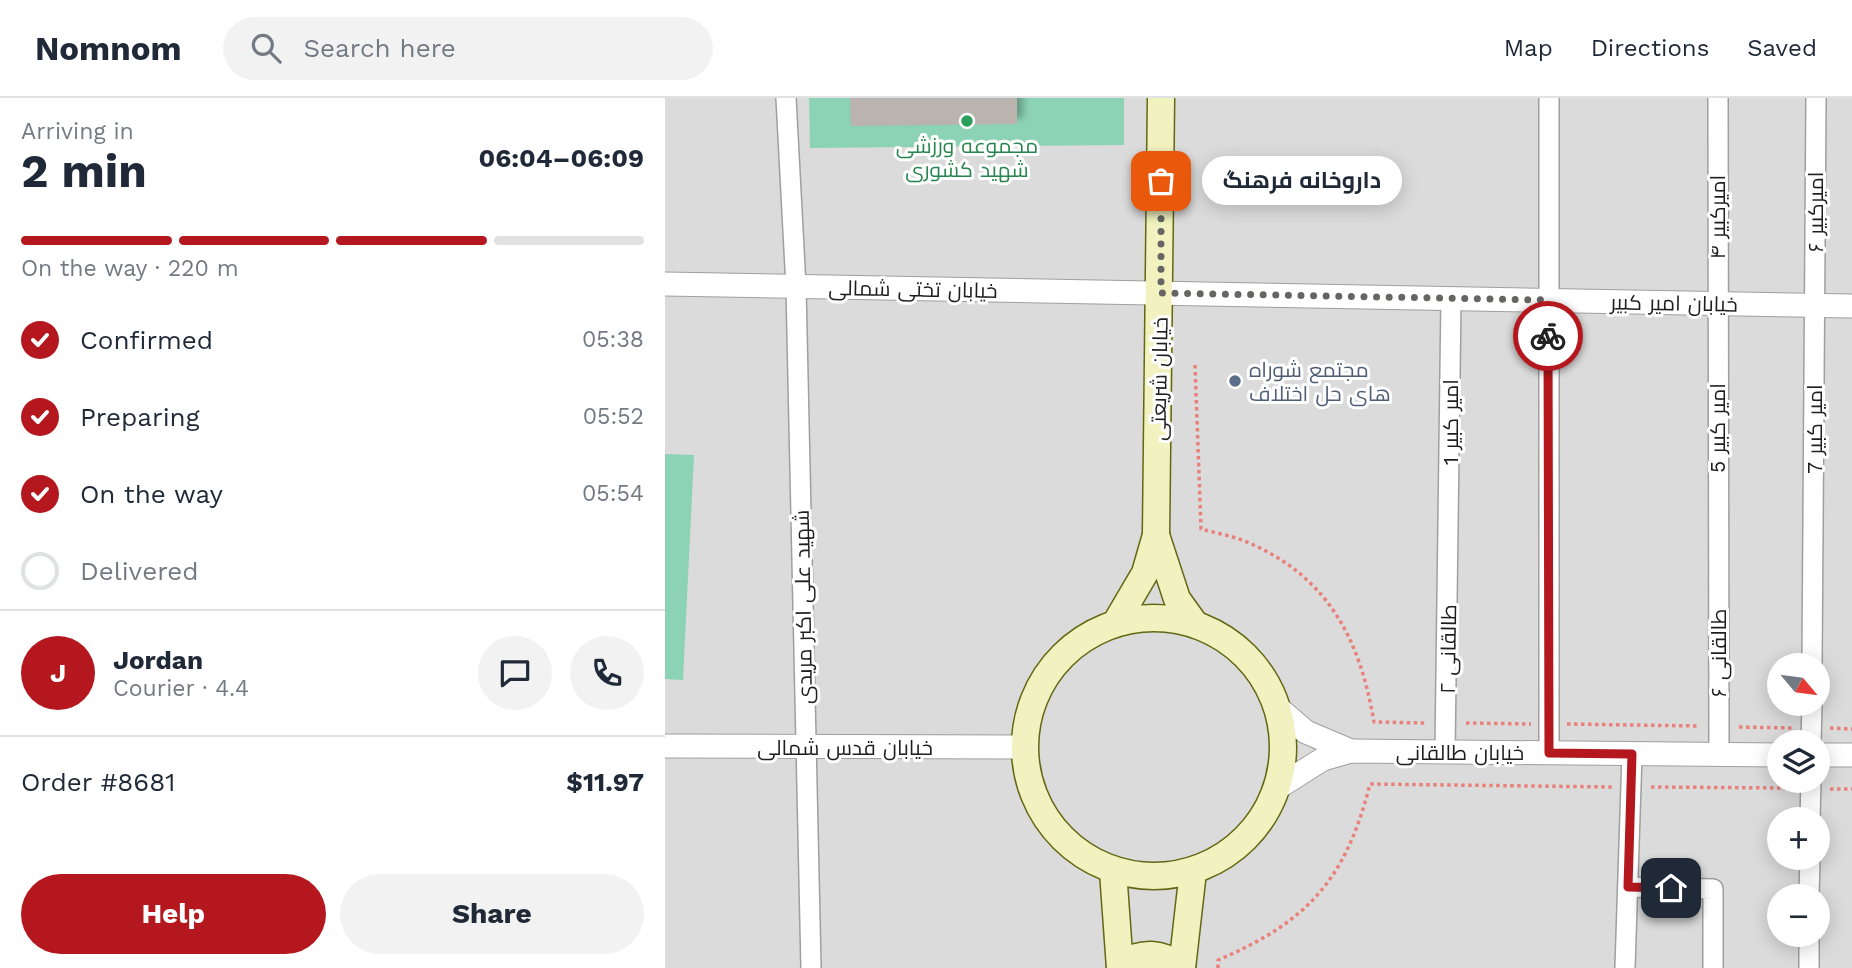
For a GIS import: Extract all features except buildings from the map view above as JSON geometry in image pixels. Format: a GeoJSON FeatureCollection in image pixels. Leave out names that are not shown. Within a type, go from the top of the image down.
{"type":"FeatureCollection","features":[{"type":"Feature","properties":{"kind":"main road","name":"خیابان شریعتی"},"geometry":{"type":"LineString","coordinates":[[1156,535],[1161,293],[1161,98]]}},
{"type":"Feature","properties":{"kind":"main road"},"geometry":{"type":"LineString","coordinates":[[1115,624],[1145,573],[1156,535]]}},
{"type":"Feature","properties":{"kind":"main road"},"geometry":{"type":"LineString","coordinates":[[1156,535],[1177,599],[1195,624]]}},
{"type":"Feature","properties":{"kind":"main road"},"geometry":{"type":"LineString","coordinates":[[1155,618],[1195,624],[1231,643],[1259,671],[1278,708],[1284,748],[1277,788],[1258,824],[1229,853],[1193,871],[1153,877],[1113,871],[1077,852],[1048,823],[1030,787],[1024,747],[1031,707],[1050,671],[1079,642],[1115,624],[1155,618]]}},
{"type":"Feature","properties":{"kind":"main road"},"geometry":{"type":"LineString","coordinates":[[1113,871],[1120,966],[1145,954],[1171,959],[1182,967],[1193,871]]}},
{"type":"Feature","properties":{"kind":"street","name":"شهید علی اکبر مریدی"},"geometry":{"type":"LineString","coordinates":[[786,98],[796,287],[811,968]]}},
{"type":"Feature","properties":{"kind":"street"},"geometry":{"type":"LineString","coordinates":[[1549,98],[1549,753]]}},
{"type":"Feature","properties":{"kind":"street","name":"امیرکبیر ۴"},"geometry":{"type":"LineString","coordinates":[[1717,304],[1718,98]]}},
{"type":"Feature","properties":{"kind":"street","name":"امیرکبیر ۶"},"geometry":{"type":"LineString","coordinates":[[1815,305],[1816,98]]}},
{"type":"Feature","properties":{"kind":"street","name":"خیابان تختی شمالی"},"geometry":{"type":"LineString","coordinates":[[665,284],[1161,293]]}},
{"type":"Feature","properties":{"kind":"street","name":"خیابان امیر کبیر"},"geometry":{"type":"LineString","coordinates":[[1161,293],[1852,306]]}},
{"type":"Feature","properties":{"kind":"street","name":"امیر کبیر 1"},"geometry":{"type":"LineString","coordinates":[[1450,547],[1451,298]]}},
{"type":"Feature","properties":{"kind":"street","name":"امیر کبیر 5"},"geometry":{"type":"LineString","coordinates":[[1717,304],[1718,551]]}},
{"type":"Feature","properties":{"kind":"street","name":"امیر کبیر 7"},"geometry":{"type":"LineString","coordinates":[[1812,653],[1815,305]]}},
{"type":"Feature","properties":{"kind":"street","name":"طالقانی ۲"},"geometry":{"type":"LineString","coordinates":[[1445,752],[1450,547]]}},
{"type":"Feature","properties":{"kind":"street","name":"طالقانی ۶"},"geometry":{"type":"LineString","coordinates":[[1718,551],[1719,754]]}},
{"type":"Feature","properties":{"kind":"street"},"geometry":{"type":"LineString","coordinates":[[1278,708],[1306,732],[1351,751]]}},
{"type":"Feature","properties":{"kind":"street","name":"خیابان قدس شمالی"},"geometry":{"type":"LineString","coordinates":[[665,746],[1024,747]]}},
{"type":"Feature","properties":{"kind":"street"},"geometry":{"type":"LineString","coordinates":[[1277,788],[1323,759],[1351,751]]}},
{"type":"Feature","properties":{"kind":"street","name":"خیابان طالقانی"},"geometry":{"type":"LineString","coordinates":[[1351,751],[1767,755]]}},
{"type":"Feature","properties":{"kind":"street"},"geometry":{"type":"LineString","coordinates":[[1625,968],[1632,754]]}},
{"type":"Feature","properties":{"kind":"street"},"geometry":{"type":"LineString","coordinates":[[1830,755],[1852,755]]}},
{"type":"Feature","properties":{"kind":"street"},"geometry":{"type":"LineString","coordinates":[[1628,887],[1713,890],[1713,968]]}},
{"type":"Feature","properties":{"kind":"street"},"geometry":{"type":"LineString","coordinates":[[1809,947],[1809,968]]}},
{"type":"Feature","properties":{"kind":"path"},"geometry":{"type":"LineString","coordinates":[[1218,968],[1218,960],[1261,942],[1294,920],[1321,892],[1355,838],[1370,784],[1767,785]]}},
{"type":"Feature","properties":{"kind":"path"},"geometry":{"type":"LineString","coordinates":[[1830,787],[1852,789]]}},
{"type":"Feature","properties":{"kind":"shaded area"},"geometry":{"type":"Polygon","coordinates":[[[665,98],[1852,98],[1852,968],[665,968],[665,98]]]}},
{"type":"Feature","properties":{"kind":"green space","name":"مجموعه ورزشی شهید کشوری"},"geometry":{"type":"Polygon","coordinates":[[[809,98],[1124,98],[1124,145],[810,148],[809,98]]]}},
{"type":"Feature","properties":{"kind":"green space"},"geometry":{"type":"Polygon","coordinates":[[[665,454],[694,455],[683,680],[665,679],[665,454]]]}},
{"type":"Feature","properties":{"kind":"way so far"},"geometry":{"type":"LineString","coordinates":[[1161,181],[1161,293],[1548,300],[1548,336]]}},
{"type":"Feature","properties":{"kind":"place","name":"مجموعه ورزشی شهید کشوری"},"geometry":{"type":"Point","coordinates":[967,121]}},
{"type":"Feature","properties":{"kind":"place","name":"داروخانه فرهنگ"},"geometry":{"type":"Point","coordinates":[1161,181]}},
{"type":"Feature","properties":{"kind":"place","name":"مجتمع شوراه های حل اختلاف"},"geometry":{"type":"Point","coordinates":[1235,381]}},
{"type":"Feature","properties":{"kind":"route"},"geometry":{"type":"LineString","coordinates":[[1548,336],[1549,753],[1632,754],[1628,887],[1671,888]]}}]}
